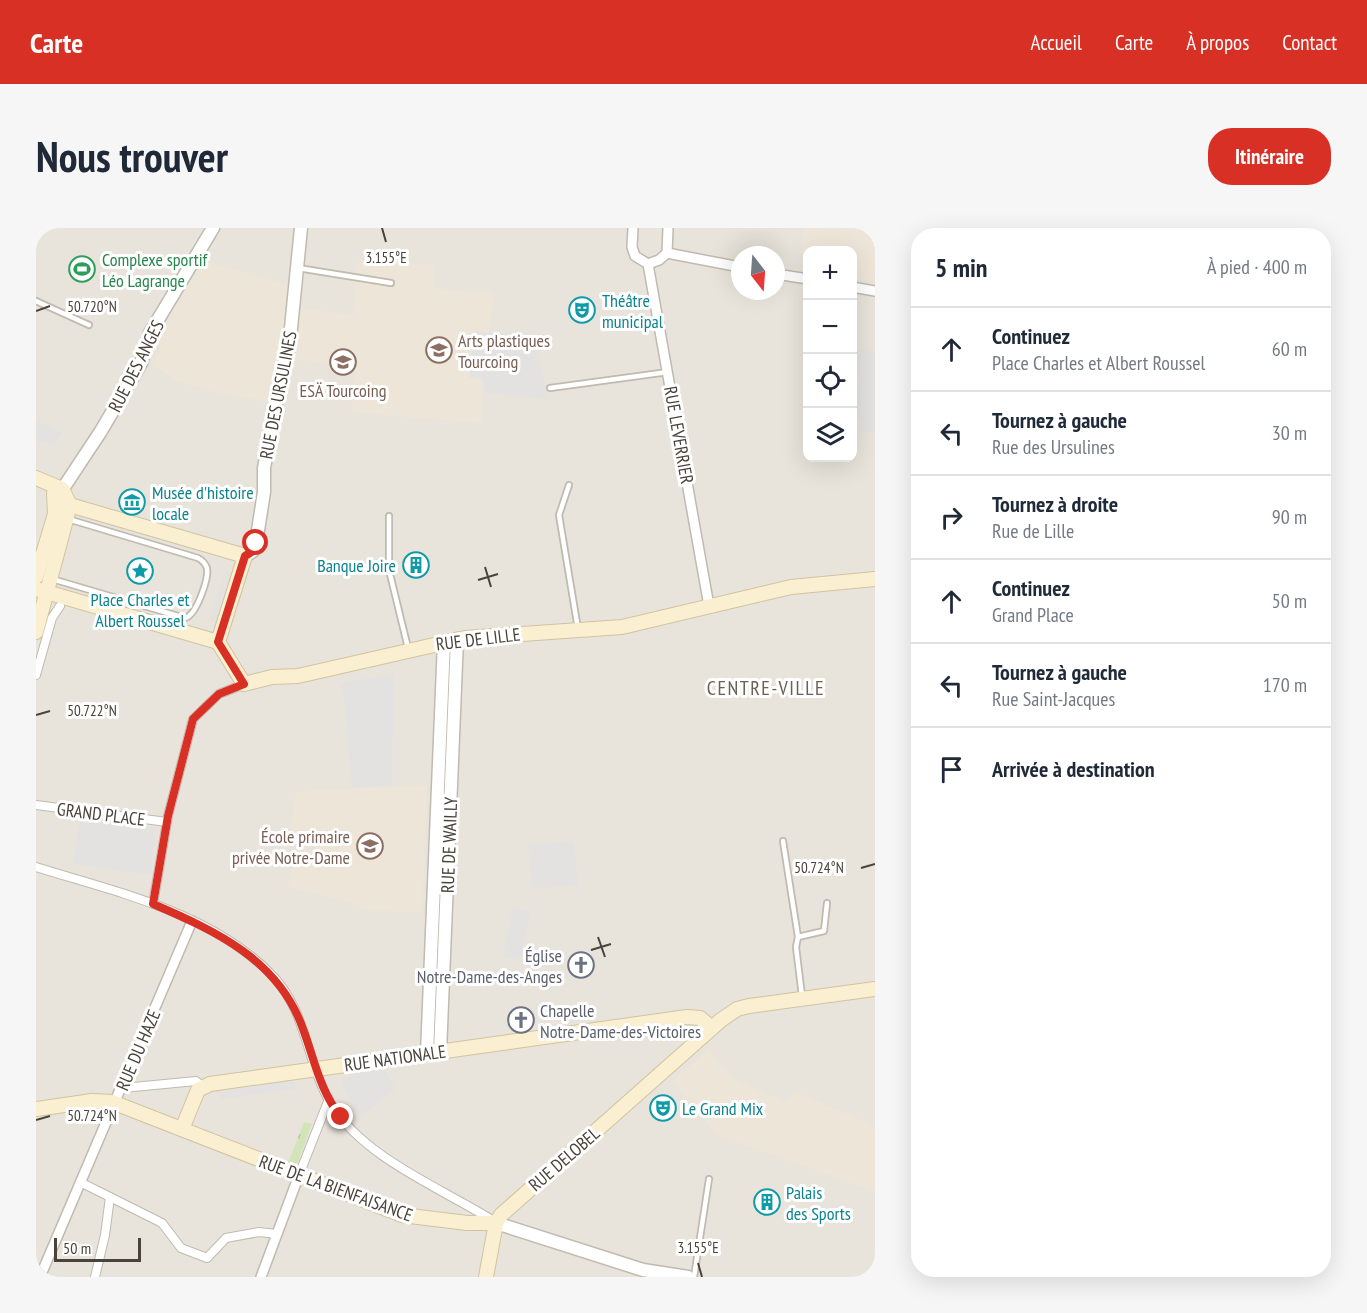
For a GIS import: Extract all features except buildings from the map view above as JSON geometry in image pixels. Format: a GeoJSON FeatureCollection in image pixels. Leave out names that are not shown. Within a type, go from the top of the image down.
{"type":"FeatureCollection","features":[{"type":"Feature","properties":{"kind":"main road"},"geometry":{"type":"LineString","coordinates":[[36,632],[42,591],[51,578],[68,519],[61,500],[40,479]]}},
{"type":"Feature","properties":{"kind":"main road"},"geometry":{"type":"LineString","coordinates":[[61,500],[245,556],[218,642]]}},
{"type":"Feature","properties":{"kind":"main road"},"geometry":{"type":"LineString","coordinates":[[36,577],[61,500]]}},
{"type":"Feature","properties":{"kind":"main road","name":"RUE DE LILLE"},"geometry":{"type":"LineString","coordinates":[[244,684],[277,676],[298,676],[450,640],[622,627],[801,585],[875,579]]}},
{"type":"Feature","properties":{"kind":"main road"},"geometry":{"type":"LineString","coordinates":[[42,591],[218,642],[244,684]]}},
{"type":"Feature","properties":{"kind":"main road"},"geometry":{"type":"LineString","coordinates":[[802,998],[875,989]]}},
{"type":"Feature","properties":{"kind":"main road","name":"RUE DELOBEL"},"geometry":{"type":"LineString","coordinates":[[496,1223],[516,1201],[730,1013],[749,1006],[802,998]]}},
{"type":"Feature","properties":{"kind":"main road","name":"RUE NATIONALE"},"geometry":{"type":"LineString","coordinates":[[202,1086],[691,1016],[700,1018],[712,1028]]}},
{"type":"Feature","properties":{"kind":"main road"},"geometry":{"type":"LineString","coordinates":[[36,1109],[96,1100],[116,1104],[181,1132],[196,1093],[202,1086]]}},
{"type":"Feature","properties":{"kind":"main road","name":"RUE DE LA BIENFAISANCE"},"geometry":{"type":"LineString","coordinates":[[181,1132],[408,1217],[496,1223]]}},
{"type":"Feature","properties":{"kind":"main road"},"geometry":{"type":"LineString","coordinates":[[486,1277],[496,1223]]}},
{"type":"Feature","properties":{"kind":"street","name":"RUE DES ANGES"},"geometry":{"type":"LineString","coordinates":[[61,500],[141,363],[150,333],[213,228]]}},
{"type":"Feature","properties":{"kind":"street","name":"RUE DES URSULINES"},"geometry":{"type":"LineString","coordinates":[[245,556],[253,551],[256,543],[264,492],[264,468],[282,370],[289,348],[301,228]]}},
{"type":"Feature","properties":{"kind":"street"},"geometry":{"type":"LineString","coordinates":[[633,228],[634,252],[638,260],[648,264],[659,260],[667,253],[668,228]]}},
{"type":"Feature","properties":{"kind":"street"},"geometry":{"type":"LineString","coordinates":[[667,253],[731,265]]}},
{"type":"Feature","properties":{"kind":"street","name":"RUE LEVERRIER"},"geometry":{"type":"LineString","coordinates":[[648,264],[709,606]]}},
{"type":"Feature","properties":{"kind":"street"},"geometry":{"type":"LineString","coordinates":[[785,275],[803,278]]}},
{"type":"Feature","properties":{"kind":"street"},"geometry":{"type":"LineString","coordinates":[[857,288],[875,291]]}},
{"type":"Feature","properties":{"kind":"street"},"geometry":{"type":"LineString","coordinates":[[36,675],[52,618],[60,606]]}},
{"type":"Feature","properties":{"kind":"street","name":"RUE DE WAILLY"},"geometry":{"type":"LineString","coordinates":[[433,1053],[450,640]]}},
{"type":"Feature","properties":{"kind":"street","name":"RUE DE LILLE"},"geometry":{"type":"LineString","coordinates":[[167,819],[193,719],[219,694],[244,684]]}},
{"type":"Feature","properties":{"kind":"street","name":"GRAND PLACE"},"geometry":{"type":"LineString","coordinates":[[36,805],[167,819],[156,906]]}},
{"type":"Feature","properties":{"kind":"street"},"geometry":{"type":"LineString","coordinates":[[36,867],[156,906],[192,921],[238,947],[279,981],[297,1012],[329,1099],[341,1117],[389,1160],[496,1223],[643,1270],[688,1277]]}},
{"type":"Feature","properties":{"kind":"street","name":"RUE DU HAZE"},"geometry":{"type":"LineString","coordinates":[[40,1277],[123,1088],[192,921]]}},
{"type":"Feature","properties":{"kind":"street"},"geometry":{"type":"LineString","coordinates":[[123,1088],[196,1081],[202,1086]]}},
{"type":"Feature","properties":{"kind":"street"},"geometry":{"type":"LineString","coordinates":[[261,1277],[329,1099]]}},
{"type":"Feature","properties":{"kind":"street"},"geometry":{"type":"LineString","coordinates":[[80,1182],[162,1223],[181,1248],[207,1258],[226,1238],[259,1232],[277,1234]]}},
{"type":"Feature","properties":{"kind":"street"},"geometry":{"type":"LineString","coordinates":[[95,1277],[105,1236],[110,1197]]}},
{"type":"Feature","properties":{"kind":"lane"},"geometry":{"type":"LineString","coordinates":[[298,268],[391,283]]}},
{"type":"Feature","properties":{"kind":"lane"},"geometry":{"type":"LineString","coordinates":[[36,301],[90,325]]}},
{"type":"Feature","properties":{"kind":"lane"},"geometry":{"type":"LineString","coordinates":[[550,388],[668,372]]}},
{"type":"Feature","properties":{"kind":"lane"},"geometry":{"type":"LineString","coordinates":[[568,486],[559,515],[578,631]]}},
{"type":"Feature","properties":{"kind":"lane"},"geometry":{"type":"LineString","coordinates":[[389,516],[389,570],[408,650]]}},
{"type":"Feature","properties":{"kind":"lane"},"geometry":{"type":"LineString","coordinates":[[36,582],[51,578],[185,618],[195,611],[207,574],[205,564],[198,558],[68,519]]}},
{"type":"Feature","properties":{"kind":"lane"},"geometry":{"type":"LineString","coordinates":[[783,841],[798,937],[796,947],[802,998]]}},
{"type":"Feature","properties":{"kind":"lane"},"geometry":{"type":"LineString","coordinates":[[798,937],[824,931],[826,903]]}},
{"type":"Feature","properties":{"kind":"lane"},"geometry":{"type":"LineString","coordinates":[[694,1277],[709,1179]]}},
{"type":"Feature","properties":{"kind":"shaded area"},"geometry":{"type":"Polygon","coordinates":[[[36,228],[875,228],[875,1277],[36,1277],[36,228]]]}},
{"type":"Feature","properties":{"kind":"shaded area"},"geometry":{"type":"Polygon","coordinates":[[[803,228],[875,228],[875,283],[857,280],[857,246],[803,246],[802,270],[803,228]]]}},
{"type":"Feature","properties":{"kind":"shaded area"},"geometry":{"type":"Polygon","coordinates":[[[203,261],[291,286],[271,402],[227,395],[177,381],[152,364],[162,347],[153,344],[203,261]]]}},
{"type":"Feature","properties":{"kind":"shaded area","name":"Arts plastiques Tourcoing"},"geometry":{"type":"Polygon","coordinates":[[[356,263],[434,264],[434,289],[494,293],[482,380],[481,423],[352,412],[355,368],[293,358],[300,309],[353,315],[356,263]]]}},
{"type":"Feature","properties":{"kind":"shaded area"},"geometry":{"type":"Polygon","coordinates":[[[474,331],[531,337],[550,399],[483,393],[484,380],[469,377],[474,331]]]}},
{"type":"Feature","properties":{"kind":"shaded area"},"geometry":{"type":"Polygon","coordinates":[[[857,349],[875,352],[875,433],[859,430],[861,420],[857,420],[857,391],[859,377],[857,377],[857,349]]]}},
{"type":"Feature","properties":{"kind":"shaded area"},"geometry":{"type":"Polygon","coordinates":[[[36,421],[63,433],[54,446],[36,440],[36,421]]]}},
{"type":"Feature","properties":{"kind":"shaded area"},"geometry":{"type":"Polygon","coordinates":[[[225,571],[233,574],[219,624],[210,621],[225,571]]]}},
{"type":"Feature","properties":{"kind":"shaded area"},"geometry":{"type":"Polygon","coordinates":[[[394,674],[392,786],[352,788],[345,707],[340,683],[394,674]]]}},
{"type":"Feature","properties":{"kind":"shaded area","name":"École primaire privée Notre-Dame"},"geometry":{"type":"Polygon","coordinates":[[[427,785],[422,912],[359,910],[360,905],[288,887],[295,852],[313,856],[316,840],[290,836],[296,792],[427,785]]]}},
{"type":"Feature","properties":{"kind":"shaded area"},"geometry":{"type":"Polygon","coordinates":[[[80,818],[157,828],[151,875],[73,864],[80,818]]]}},
{"type":"Feature","properties":{"kind":"shaded area"},"geometry":{"type":"Polygon","coordinates":[[[574,841],[578,885],[532,889],[528,845],[574,841]]]}},
{"type":"Feature","properties":{"kind":"shaded area"},"geometry":{"type":"Polygon","coordinates":[[[513,907],[531,911],[520,960],[503,956],[513,907]]]}},
{"type":"Feature","properties":{"kind":"shaded area"},"geometry":{"type":"Polygon","coordinates":[[[680,1022],[681,1031],[624,1040],[622,1030],[680,1022]]]}},
{"type":"Feature","properties":{"kind":"shaded area"},"geometry":{"type":"Polygon","coordinates":[[[708,1050],[733,1079],[783,1102],[797,1092],[875,1127],[875,1191],[718,1135],[672,1082],[708,1050]]]}},
{"type":"Feature","properties":{"kind":"shaded area"},"geometry":{"type":"Polygon","coordinates":[[[374,1069],[377,1072],[384,1069],[395,1089],[360,1117],[340,1080],[356,1071],[374,1069]]]}},
{"type":"Feature","properties":{"kind":"shaded area"},"geometry":{"type":"Polygon","coordinates":[[[292,1080],[297,1089],[222,1099],[216,1091],[292,1080]]]}},
{"type":"Feature","properties":{"kind":"green space"},"geometry":{"type":"Polygon","coordinates":[[[304,1122],[312,1124],[298,1162],[293,1165],[288,1163],[304,1122]]]}},
{"type":"Feature","properties":{"kind":"place","name":"Complexe sportif Léo Lagrange"},"geometry":{"type":"Point","coordinates":[82,269]}},
{"type":"Feature","properties":{"kind":"place","name":"Théâtre municipal"},"geometry":{"type":"Point","coordinates":[582,310]}},
{"type":"Feature","properties":{"kind":"place","name":"Arts plastiques Tourcoing"},"geometry":{"type":"Point","coordinates":[439,350]}},
{"type":"Feature","properties":{"kind":"place","name":"ESÄ Tourcoing"},"geometry":{"type":"Point","coordinates":[343,362]}},
{"type":"Feature","properties":{"kind":"place","name":"Musée d'histoire locale"},"geometry":{"type":"Point","coordinates":[132,502]}},
{"type":"Feature","properties":{"kind":"place","name":"Banque Joire"},"geometry":{"type":"Point","coordinates":[416,565]}},
{"type":"Feature","properties":{"kind":"place","name":"Place Charles et Albert Roussel"},"geometry":{"type":"Point","coordinates":[140,571]}},
{"type":"Feature","properties":{"kind":"place","name":"École primaire privée Notre-Dame"},"geometry":{"type":"Point","coordinates":[370,846]}},
{"type":"Feature","properties":{"kind":"place","name":"Église Notre-Dame-des-Anges"},"geometry":{"type":"Point","coordinates":[581,965]}},
{"type":"Feature","properties":{"kind":"place","name":"Chapelle Notre-Dame-des-Victoires"},"geometry":{"type":"Point","coordinates":[521,1020]}},
{"type":"Feature","properties":{"kind":"place","name":"Le Grand Mix"},"geometry":{"type":"Point","coordinates":[663,1108]}},
{"type":"Feature","properties":{"kind":"place","name":"Palais des Sports"},"geometry":{"type":"Point","coordinates":[767,1202]}},
{"type":"Feature","properties":{"kind":"district","name":"CENTRE-VILLE"},"geometry":{"type":"Point","coordinates":[766,688]}},
{"type":"Feature","properties":{"kind":"route"},"geometry":{"type":"LineString","coordinates":[[256,543],[253,551],[245,556],[218,642],[244,684],[229,688],[219,694],[208,702],[193,719],[168,816],[153,904],[208,928],[261,964],[279,981],[297,1012],[329,1099],[341,1117]]}}]}
